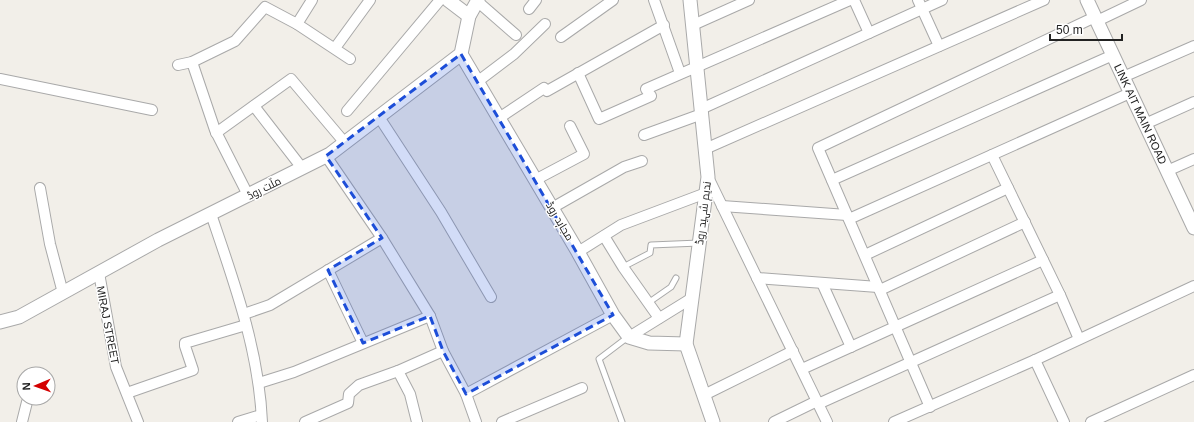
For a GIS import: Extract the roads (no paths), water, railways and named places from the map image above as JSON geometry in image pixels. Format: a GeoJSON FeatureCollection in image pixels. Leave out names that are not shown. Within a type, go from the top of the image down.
{"type":"FeatureCollection","features":[{"type":"Feature","properties":{"kind":"street"},"geometry":{"type":"LineString","coordinates":[[297,24],[312,0]]}},
{"type":"Feature","properties":{"kind":"street"},"geometry":{"type":"LineString","coordinates":[[335,48],[370,0]]}},
{"type":"Feature","properties":{"kind":"street"},"geometry":{"type":"LineString","coordinates":[[347,111],[440,0]]}},
{"type":"Feature","properties":{"kind":"street"},"geometry":{"type":"LineString","coordinates":[[448,0],[469,16]]}},
{"type":"Feature","properties":{"kind":"street"},"geometry":{"type":"LineString","coordinates":[[529,9],[536,0]]}},
{"type":"Feature","properties":{"kind":"street"},"geometry":{"type":"LineString","coordinates":[[560,37],[613,0]]}},
{"type":"Feature","properties":{"kind":"street"},"geometry":{"type":"LineString","coordinates":[[654,0],[680,73]]}},
{"type":"Feature","properties":{"kind":"street","name":"ندیم شہید روڈ"},"geometry":{"type":"LineString","coordinates":[[690,0],[708,178],[686,344],[713,422]]}},
{"type":"Feature","properties":{"kind":"street"},"geometry":{"type":"LineString","coordinates":[[693,25],[749,0]]}},
{"type":"Feature","properties":{"kind":"street"},"geometry":{"type":"LineString","coordinates":[[578,73],[599,119],[651,96],[646,89],[697,65],[850,0]]}},
{"type":"Feature","properties":{"kind":"street"},"geometry":{"type":"LineString","coordinates":[[854,0],[869,33]]}},
{"type":"Feature","properties":{"kind":"street"},"geometry":{"type":"LineString","coordinates":[[644,135],[702,112],[869,33],[920,5],[942,0]]}},
{"type":"Feature","properties":{"kind":"street"},"geometry":{"type":"LineString","coordinates":[[705,149],[1044,0]]}},
{"type":"Feature","properties":{"kind":"street","name":"LINK AIT MAIN ROAD"},"geometry":{"type":"LineString","coordinates":[[1087,0],[1168,171],[1191,212],[1194,228]]}},
{"type":"Feature","properties":{"kind":"street"},"geometry":{"type":"LineString","coordinates":[[930,407],[818,148],[1096,19],[1141,0]]}},
{"type":"Feature","properties":{"kind":"street"},"geometry":{"type":"LineString","coordinates":[[461,54],[469,16],[478,1],[516,35]]}},
{"type":"Feature","properties":{"kind":"street"},"geometry":{"type":"LineString","coordinates":[[920,5],[939,46]]}},
{"type":"Feature","properties":{"kind":"street"},"geometry":{"type":"LineString","coordinates":[[178,65],[192,62],[235,41],[265,7],[297,24],[350,59]]}},
{"type":"Feature","properties":{"kind":"street"},"geometry":{"type":"LineString","coordinates":[[477,82],[514,54],[545,24]]}},
{"type":"Feature","properties":{"kind":"street"},"geometry":{"type":"LineString","coordinates":[[499,118],[544,88],[547,91],[664,25]]}},
{"type":"Feature","properties":{"kind":"street"},"geometry":{"type":"LineString","coordinates":[[1123,77],[1194,46]]}},
{"type":"Feature","properties":{"kind":"street","name":"مجاہد روڈ"},"geometry":{"type":"LineString","coordinates":[[461,54],[578,252],[613,315],[629,337]]}},
{"type":"Feature","properties":{"kind":"street","name":"ملّت روڈ"},"geometry":{"type":"LineString","coordinates":[[0,322],[19,317],[158,240],[326,156],[461,54]]}},
{"type":"Feature","properties":{"kind":"street"},"geometry":{"type":"LineString","coordinates":[[832,180],[1113,55]]}},
{"type":"Feature","properties":{"kind":"street"},"geometry":{"type":"LineString","coordinates":[[192,62],[216,133],[248,195]]}},
{"type":"Feature","properties":{"kind":"street"},"geometry":{"type":"LineString","coordinates":[[216,133],[291,79],[345,143]]}},
{"type":"Feature","properties":{"kind":"street"},"geometry":{"type":"LineString","coordinates":[[0,80],[152,110]]}},
{"type":"Feature","properties":{"kind":"street"},"geometry":{"type":"LineString","coordinates":[[722,206],[848,217],[992,155],[1130,93]]}},
{"type":"Feature","properties":{"kind":"street"},"geometry":{"type":"LineString","coordinates":[[1145,124],[1194,102]]}},
{"type":"Feature","properties":{"kind":"street"},"geometry":{"type":"LineString","coordinates":[[254,106],[302,168]]}},
{"type":"Feature","properties":{"kind":"street"},"geometry":{"type":"LineString","coordinates":[[378,117],[441,212],[491,297]]}},
{"type":"Feature","properties":{"kind":"street"},"geometry":{"type":"LineString","coordinates":[[535,180],[584,154],[570,126]]}},
{"type":"Feature","properties":{"kind":"street"},"geometry":{"type":"LineString","coordinates":[[992,155],[1060,295],[1079,339]]}},
{"type":"Feature","properties":{"kind":"street"},"geometry":{"type":"LineString","coordinates":[[326,156],[382,238],[430,316],[443,351],[466,394],[476,422]]}},
{"type":"Feature","properties":{"kind":"street"},"geometry":{"type":"LineString","coordinates":[[1168,171],[1194,159]]}},
{"type":"Feature","properties":{"kind":"street"},"geometry":{"type":"LineString","coordinates":[[552,208],[624,167],[642,161]]}},
{"type":"Feature","properties":{"kind":"street"},"geometry":{"type":"LineString","coordinates":[[708,178],[827,422]]}},
{"type":"Feature","properties":{"kind":"street"},"geometry":{"type":"LineString","coordinates":[[40,188],[50,244],[63,293]]}},
{"type":"Feature","properties":{"kind":"street"},"geometry":{"type":"LineString","coordinates":[[865,255],[1008,188]]}},
{"type":"Feature","properties":{"kind":"street"},"geometry":{"type":"LineString","coordinates":[[578,252],[621,225],[706,193]]}},
{"type":"Feature","properties":{"kind":"street"},"geometry":{"type":"LineString","coordinates":[[210,214],[244,314],[259,383],[262,419],[238,422]]}},
{"type":"Feature","properties":{"kind":"street"},"geometry":{"type":"LineString","coordinates":[[757,278],[879,288],[1025,222]]}},
{"type":"Feature","properties":{"kind":"street"},"geometry":{"type":"LineString","coordinates":[[604,236],[623,267],[659,318]]}},
{"type":"Feature","properties":{"kind":"street"},"geometry":{"type":"LineString","coordinates":[[244,314],[270,305],[382,238]]}},
{"type":"Feature","properties":{"kind":"street"},"geometry":{"type":"LineString","coordinates":[[802,369],[1043,260]]}},
{"type":"Feature","properties":{"kind":"street"},"geometry":{"type":"LineString","coordinates":[[328,270],[363,343]]}},
{"type":"Feature","properties":{"kind":"street","name":"MIRAJ STREET"},"geometry":{"type":"LineString","coordinates":[[98,273],[116,367],[138,422]]}},
{"type":"Feature","properties":{"kind":"street"},"geometry":{"type":"LineString","coordinates":[[822,283],[851,347]]}},
{"type":"Feature","properties":{"kind":"street"},"geometry":{"type":"LineString","coordinates":[[894,422],[1035,360],[1194,286]]}},
{"type":"Feature","properties":{"kind":"street"},"geometry":{"type":"LineString","coordinates":[[774,422],[1060,295]]}},
{"type":"Feature","properties":{"kind":"street"},"geometry":{"type":"LineString","coordinates":[[629,337],[692,298]]}},
{"type":"Feature","properties":{"kind":"street"},"geometry":{"type":"LineString","coordinates":[[466,394],[613,315]]}},
{"type":"Feature","properties":{"kind":"street"},"geometry":{"type":"LineString","coordinates":[[259,383],[294,372],[430,316]]}},
{"type":"Feature","properties":{"kind":"street"},"geometry":{"type":"LineString","coordinates":[[127,393],[193,370],[184,346],[185,343],[246,325]]}},
{"type":"Feature","properties":{"kind":"street"},"geometry":{"type":"LineString","coordinates":[[629,337],[649,343],[686,344]]}},
{"type":"Feature","properties":{"kind":"street"},"geometry":{"type":"LineString","coordinates":[[305,422],[348,403],[349,394],[359,385],[398,371],[443,351]]}},
{"type":"Feature","properties":{"kind":"street"},"geometry":{"type":"LineString","coordinates":[[704,395],[793,351]]}},
{"type":"Feature","properties":{"kind":"street"},"geometry":{"type":"LineString","coordinates":[[1035,360],[1064,422]]}},
{"type":"Feature","properties":{"kind":"street"},"geometry":{"type":"LineString","coordinates":[[398,371],[410,394],[417,422]]}},
{"type":"Feature","properties":{"kind":"street"},"geometry":{"type":"LineString","coordinates":[[1091,422],[1194,375]]}},
{"type":"Feature","properties":{"kind":"street"},"geometry":{"type":"LineString","coordinates":[[502,422],[582,388]]}},
{"type":"Feature","properties":{"kind":"street"},"geometry":{"type":"LineString","coordinates":[[22,422],[26,406]]}},
{"type":"Feature","properties":{"kind":"lane"},"geometry":{"type":"LineString","coordinates":[[623,267],[650,253],[651,246],[700,242]]}},
{"type":"Feature","properties":{"kind":"lane"},"geometry":{"type":"LineString","coordinates":[[648,303],[671,287],[676,278]]}},
{"type":"Feature","properties":{"kind":"lane"},"geometry":{"type":"LineString","coordinates":[[622,422],[598,359],[629,337]]}}]}
